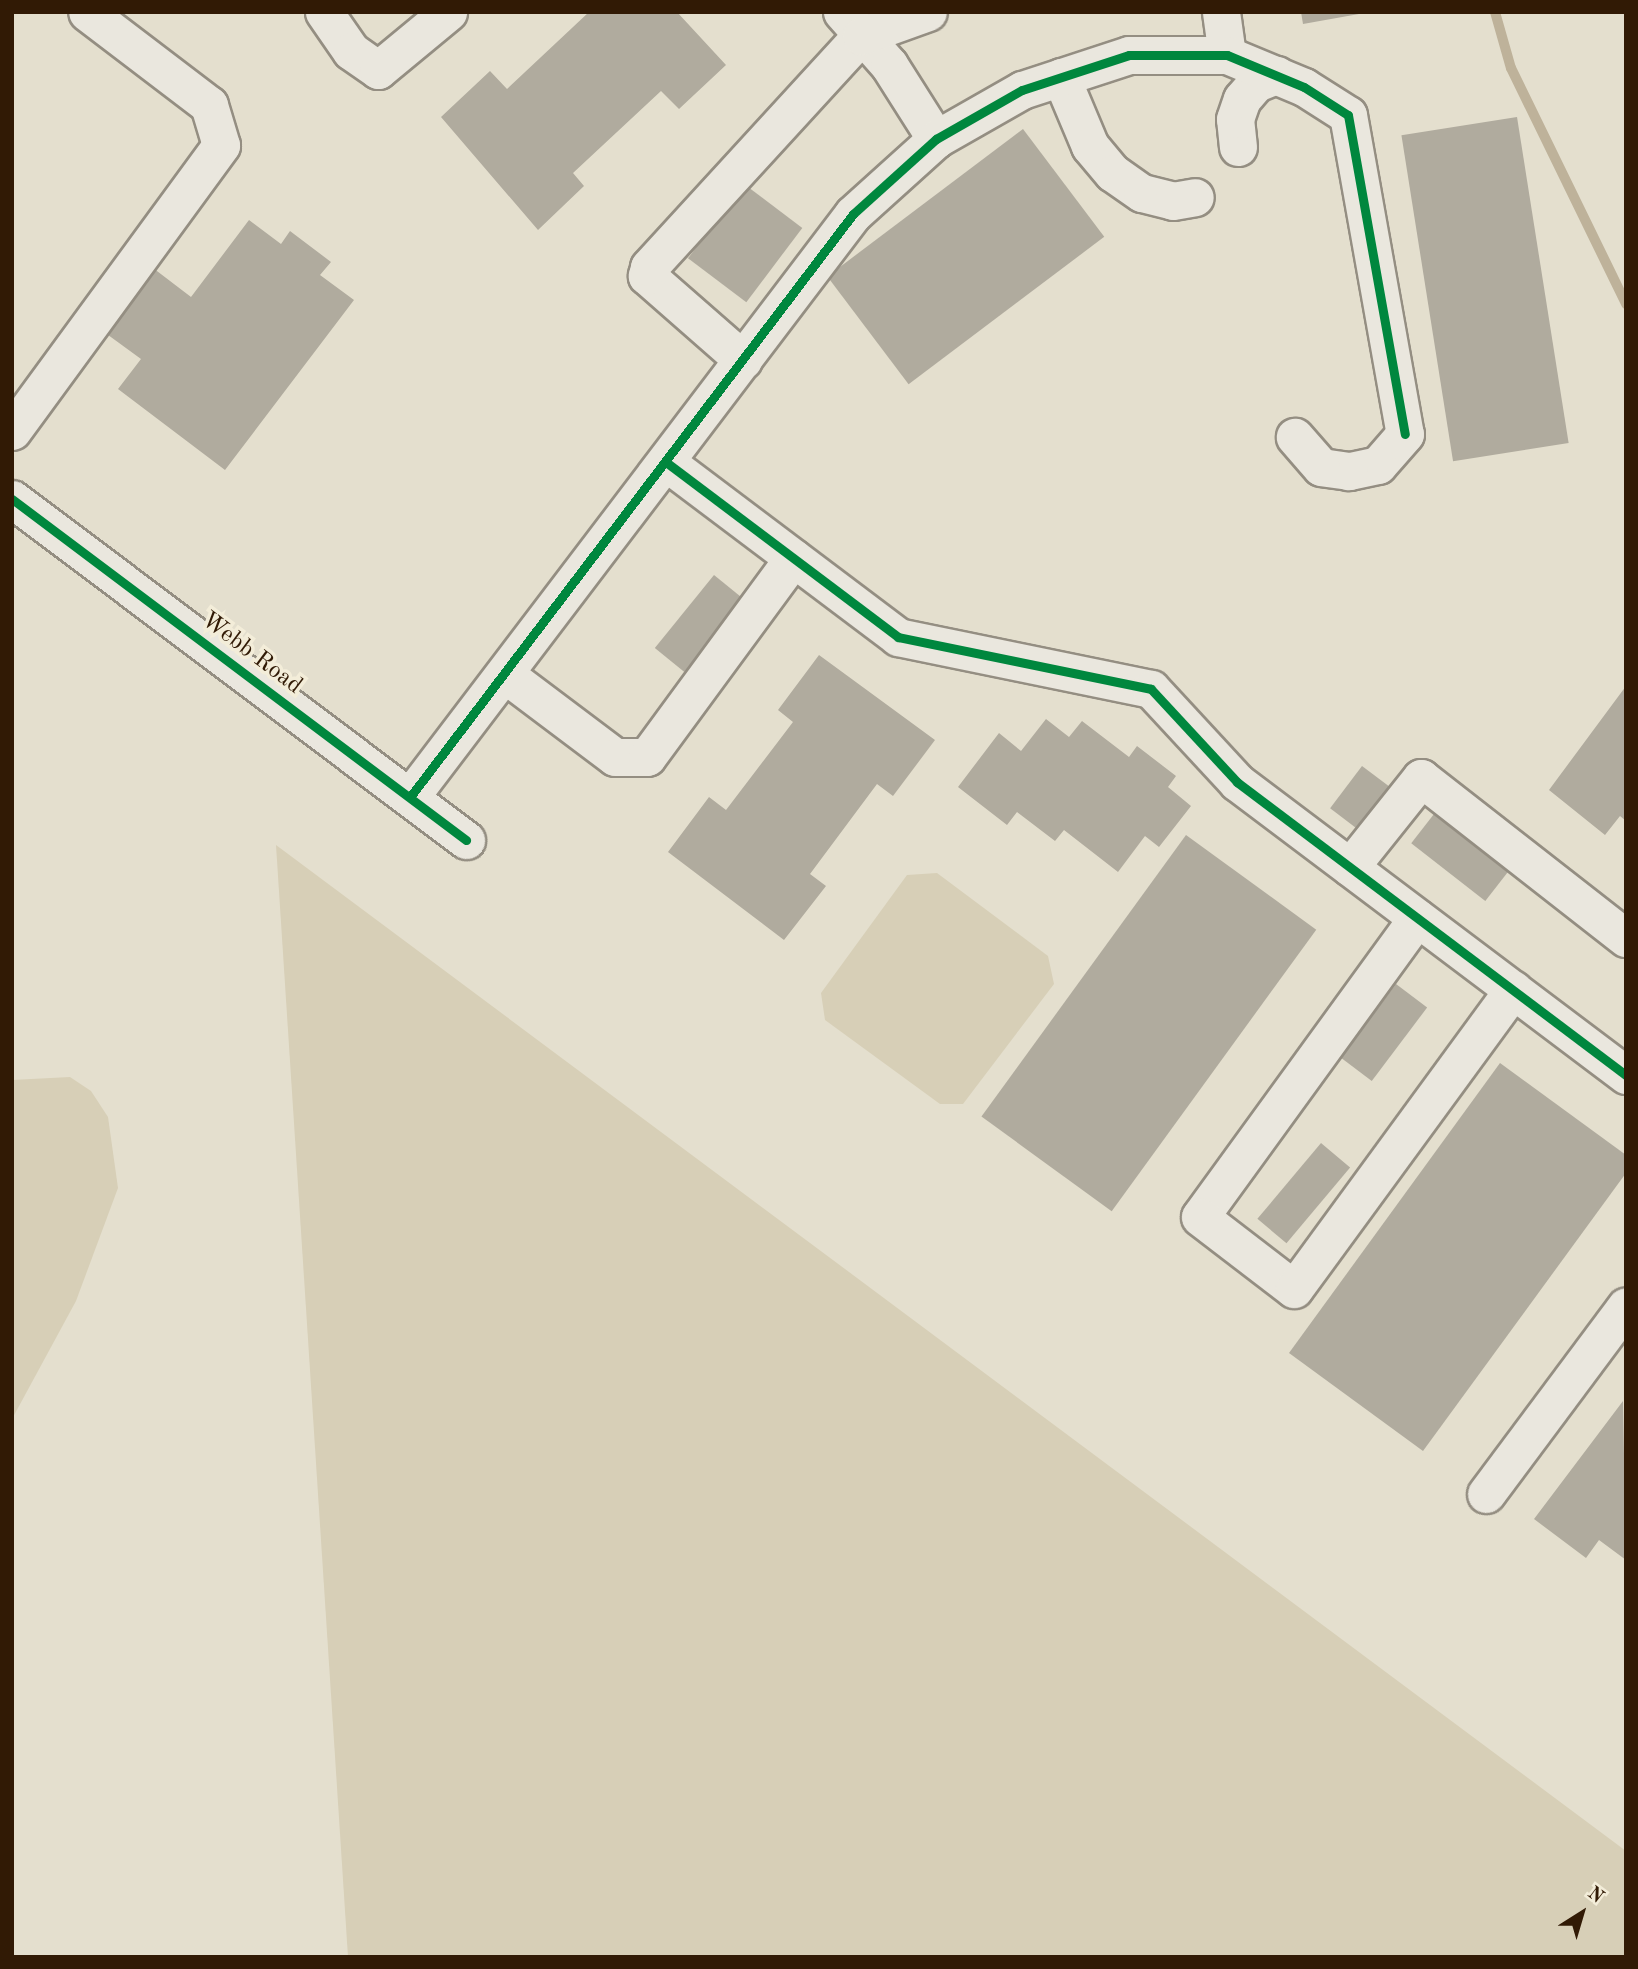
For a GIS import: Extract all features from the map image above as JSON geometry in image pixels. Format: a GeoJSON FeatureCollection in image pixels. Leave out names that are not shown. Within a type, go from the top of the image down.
{"type":"FeatureCollection","features":[{"type":"Feature","properties":{"kind":"street"},"geometry":{"type":"LineString","coordinates":[[12,431],[221,145],[209,105],[87,12]]}},
{"type":"Feature","properties":{"kind":"street"},"geometry":{"type":"LineString","coordinates":[[324,12],[351,51],[378,70],[448,12]]}},
{"type":"Feature","properties":{"kind":"street"},"geometry":{"type":"LineString","coordinates":[[743,360],[647,276],[649,267],[852,24],[928,12]]}},
{"type":"Feature","properties":{"kind":"street"},"geometry":{"type":"LineString","coordinates":[[1221,12],[1227,55]]}},
{"type":"Feature","properties":{"kind":"street"},"geometry":{"type":"LineString","coordinates":[[852,24],[888,65],[936,139]]}},
{"type":"Feature","properties":{"kind":"street"},"geometry":{"type":"LineString","coordinates":[[410,797],[506,675],[853,214],[936,139],[1022,90],[1129,55],[1227,55],[1276,75],[1348,115],[1405,434],[1378,465],[1349,471],[1321,467],[1295,438]]}},
{"type":"Feature","properties":{"kind":"street"},"geometry":{"type":"LineString","coordinates":[[1238,147],[1235,119],[1242,99],[1256,83],[1276,75]]}},
{"type":"Feature","properties":{"kind":"street"},"geometry":{"type":"LineString","coordinates":[[1061,77],[1090,146],[1113,173],[1142,193],[1173,201],[1195,197]]}},
{"type":"Feature","properties":{"kind":"street"},"geometry":{"type":"LineString","coordinates":[[666,462],[898,637],[1151,689],[1237,782],[1626,1075]]}},
{"type":"Feature","properties":{"kind":"street","name":"Webb Road"},"geometry":{"type":"LineString","coordinates":[[12,499],[466,840]]}},
{"type":"Feature","properties":{"kind":"street"},"geometry":{"type":"LineString","coordinates":[[506,675],[615,757],[647,757],[793,558]]}},
{"type":"Feature","properties":{"kind":"street"},"geometry":{"type":"LineString","coordinates":[[1350,867],[1421,778],[1626,938]]}},
{"type":"Feature","properties":{"kind":"street"},"geometry":{"type":"LineString","coordinates":[[1417,918],[1200,1217],[1294,1289],[1513,990]]}},
{"type":"Feature","properties":{"kind":"street"},"geometry":{"type":"LineString","coordinates":[[1486,1494],[1623,1316]]}},
{"type":"Feature","properties":{"kind":"shaded area"},"geometry":{"type":"Polygon","coordinates":[[[276,845],[1626,1851],[1626,1957],[348,1957],[276,845]]]}},
{"type":"Feature","properties":{"kind":"shaded area"},"geometry":{"type":"Polygon","coordinates":[[[937,873],[1048,956],[1054,984],[963,1104],[940,1104],[825,1020],[821,993],[907,875],[937,873]]]}},
{"type":"Feature","properties":{"kind":"shaded area"},"geometry":{"type":"Polygon","coordinates":[[[70,1077],[91,1091],[108,1117],[118,1188],[76,1301],[12,1419],[12,1080],[70,1077]]]}},
{"type":"Feature","properties":{"kind":"building"},"geometry":{"type":"Polygon","coordinates":[[[589,12],[677,12],[726,65],[679,109],[661,91],[573,173],[584,186],[538,230],[441,117],[490,71],[507,89],[589,12]]]}},
{"type":"Feature","properties":{"kind":"building"},"geometry":{"type":"Polygon","coordinates":[[[1301,12],[1359,12],[1359,14],[1303,24],[1301,12]]]}},
{"type":"Feature","properties":{"kind":"building"},"geometry":{"type":"Polygon","coordinates":[[[1517,117],[1569,443],[1453,461],[1401,135],[1517,117]]]}},
{"type":"Feature","properties":{"kind":"building"},"geometry":{"type":"Polygon","coordinates":[[[1023,129],[1104,237],[909,384],[827,276],[1023,129]]]}},
{"type":"Feature","properties":{"kind":"building"},"geometry":{"type":"Polygon","coordinates":[[[744,184],[802,228],[746,302],[688,258],[744,184]]]}},
{"type":"Feature","properties":{"kind":"building"},"geometry":{"type":"Polygon","coordinates":[[[249,220],[281,244],[290,231],[331,262],[320,275],[354,300],[225,470],[118,389],[141,359],[104,332],[153,268],[191,297],[249,220]]]}},
{"type":"Feature","properties":{"kind":"building"},"geometry":{"type":"Polygon","coordinates":[[[714,575],[744,599],[684,672],[655,648],[714,575]]]}},
{"type":"Feature","properties":{"kind":"building"},"geometry":{"type":"Polygon","coordinates":[[[819,655],[935,740],[893,796],[877,784],[810,874],[826,886],[784,940],[668,852],[709,797],[726,810],[793,722],[778,710],[819,655]]]}},
{"type":"Feature","properties":{"kind":"building"},"geometry":{"type":"Polygon","coordinates":[[[1626,686],[1626,821],[1620,816],[1605,835],[1549,790],[1626,686]]]}},
{"type":"Feature","properties":{"kind":"building"},"geometry":{"type":"Polygon","coordinates":[[[1046,719],[1069,737],[1082,721],[1129,757],[1137,746],[1176,776],[1168,787],[1191,806],[1159,847],[1145,836],[1118,872],[1064,830],[1055,841],[1017,812],[1007,825],[958,787],[999,733],[1021,751],[1046,719]]]}},
{"type":"Feature","properties":{"kind":"building"},"geometry":{"type":"Polygon","coordinates":[[[1362,766],[1390,787],[1358,829],[1330,808],[1362,766]]]}},
{"type":"Feature","properties":{"kind":"building"},"geometry":{"type":"Polygon","coordinates":[[[1434,814],[1508,872],[1485,901],[1411,843],[1434,814]]]}},
{"type":"Feature","properties":{"kind":"building"},"geometry":{"type":"Polygon","coordinates":[[[1186,835],[1316,930],[1112,1211],[981,1117],[1186,835]]]}},
{"type":"Feature","properties":{"kind":"building"},"geometry":{"type":"Polygon","coordinates":[[[1396,984],[1427,1007],[1372,1081],[1341,1057],[1396,984]]]}},
{"type":"Feature","properties":{"kind":"building"},"geometry":{"type":"Polygon","coordinates":[[[1500,1063],[1626,1155],[1626,1173],[1423,1451],[1289,1353],[1500,1063]]]}},
{"type":"Feature","properties":{"kind":"building"},"geometry":{"type":"Polygon","coordinates":[[[1321,1143],[1350,1167],[1286,1243],[1257,1219],[1321,1143]]]}},
{"type":"Feature","properties":{"kind":"building"},"geometry":{"type":"Polygon","coordinates":[[[1623,1401],[1626,1560],[1599,1540],[1586,1558],[1534,1519],[1623,1401]]]}},
{"type":"Feature","properties":{"kind":"waterway"},"geometry":{"type":"LineString","coordinates":[[1495,12],[1511,68],[1626,304]]}},
{"type":"Feature","properties":{"kind":"cycle path"},"geometry":{"type":"LineString","coordinates":[[410,797],[853,214],[936,139],[1022,90],[1129,55],[1227,55],[1304,87],[1348,115],[1405,434]]}},
{"type":"Feature","properties":{"kind":"cycle path"},"geometry":{"type":"LineString","coordinates":[[666,462],[898,637],[1151,689],[1237,782],[1626,1075]]}},
{"type":"Feature","properties":{"kind":"cycle path"},"geometry":{"type":"LineString","coordinates":[[12,499],[466,840]]}}]}
